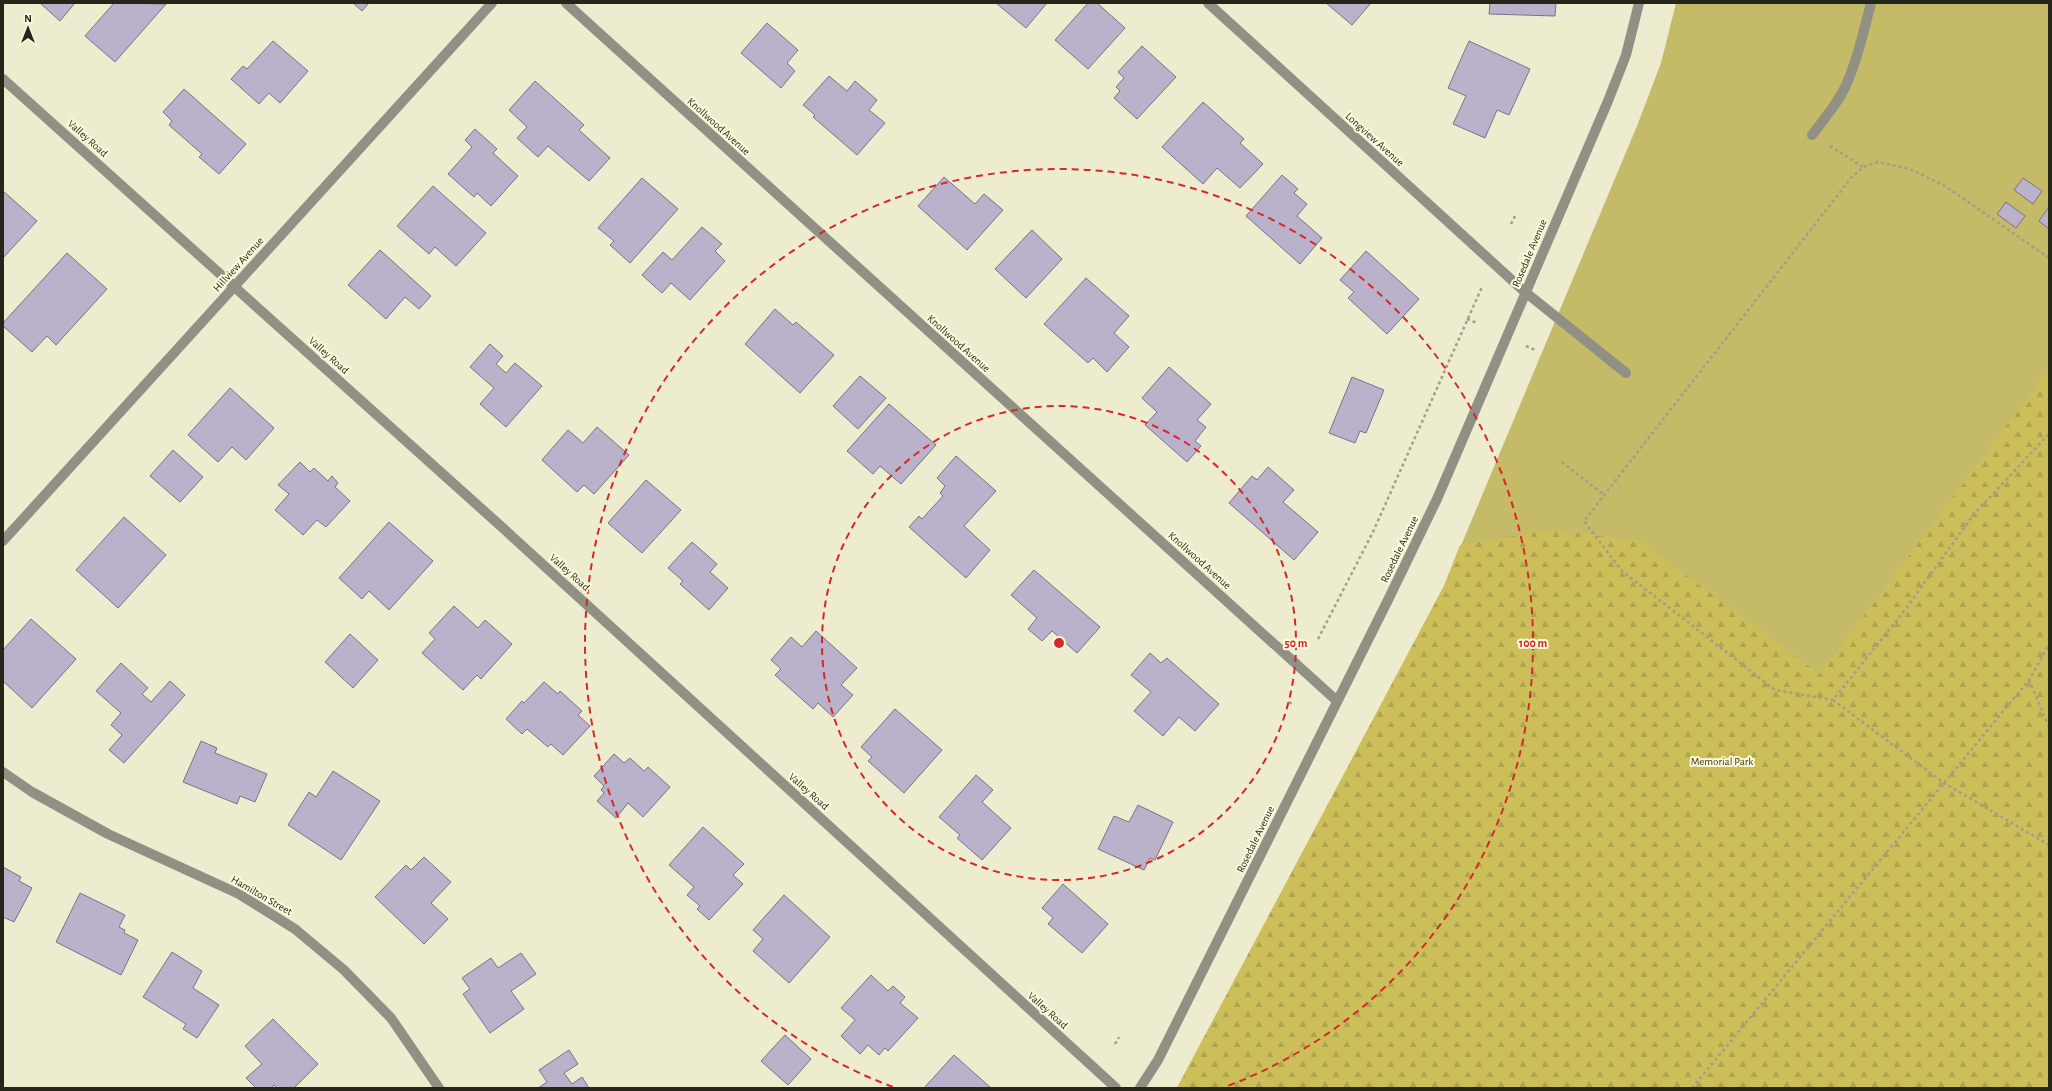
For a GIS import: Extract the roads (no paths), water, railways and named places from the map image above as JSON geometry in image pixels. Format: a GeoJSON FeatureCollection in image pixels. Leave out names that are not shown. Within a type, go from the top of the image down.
{"type":"FeatureCollection","features":[{"type":"Feature","properties":{"kind":"street","name":"Hillview Avenue"},"geometry":{"type":"LineString","coordinates":[[3,541],[492,3]]}},
{"type":"Feature","properties":{"kind":"street","name":"Knollwood Avenue"},"geometry":{"type":"LineString","coordinates":[[566,3],[1337,701]]}},
{"type":"Feature","properties":{"kind":"street","name":"Longview Avenue"},"geometry":{"type":"LineString","coordinates":[[1208,3],[1526,292],[1626,373]]}},
{"type":"Feature","properties":{"kind":"street","name":"Rosedale Avenue"},"geometry":{"type":"LineString","coordinates":[[1140,1088],[1158,1060],[1437,498],[1608,101],[1626,54],[1639,3]]}},
{"type":"Feature","properties":{"kind":"street"},"geometry":{"type":"LineString","coordinates":[[1812,135],[1827,116],[1846,84],[1863,36],[1871,3]]}},
{"type":"Feature","properties":{"kind":"street","name":"Valley Road"},"geometry":{"type":"LineString","coordinates":[[3,78],[504,528],[1116,1088]]}},
{"type":"Feature","properties":{"kind":"street","name":"Hamilton Street"},"geometry":{"type":"LineString","coordinates":[[3,772],[32,792],[108,834],[240,894],[295,929],[344,970],[391,1018],[439,1088]]}},
{"type":"Feature","properties":{"kind":"park label","name":"Memorial Park"},"geometry":{"type":"Point","coordinates":[1722,761]}}]}
